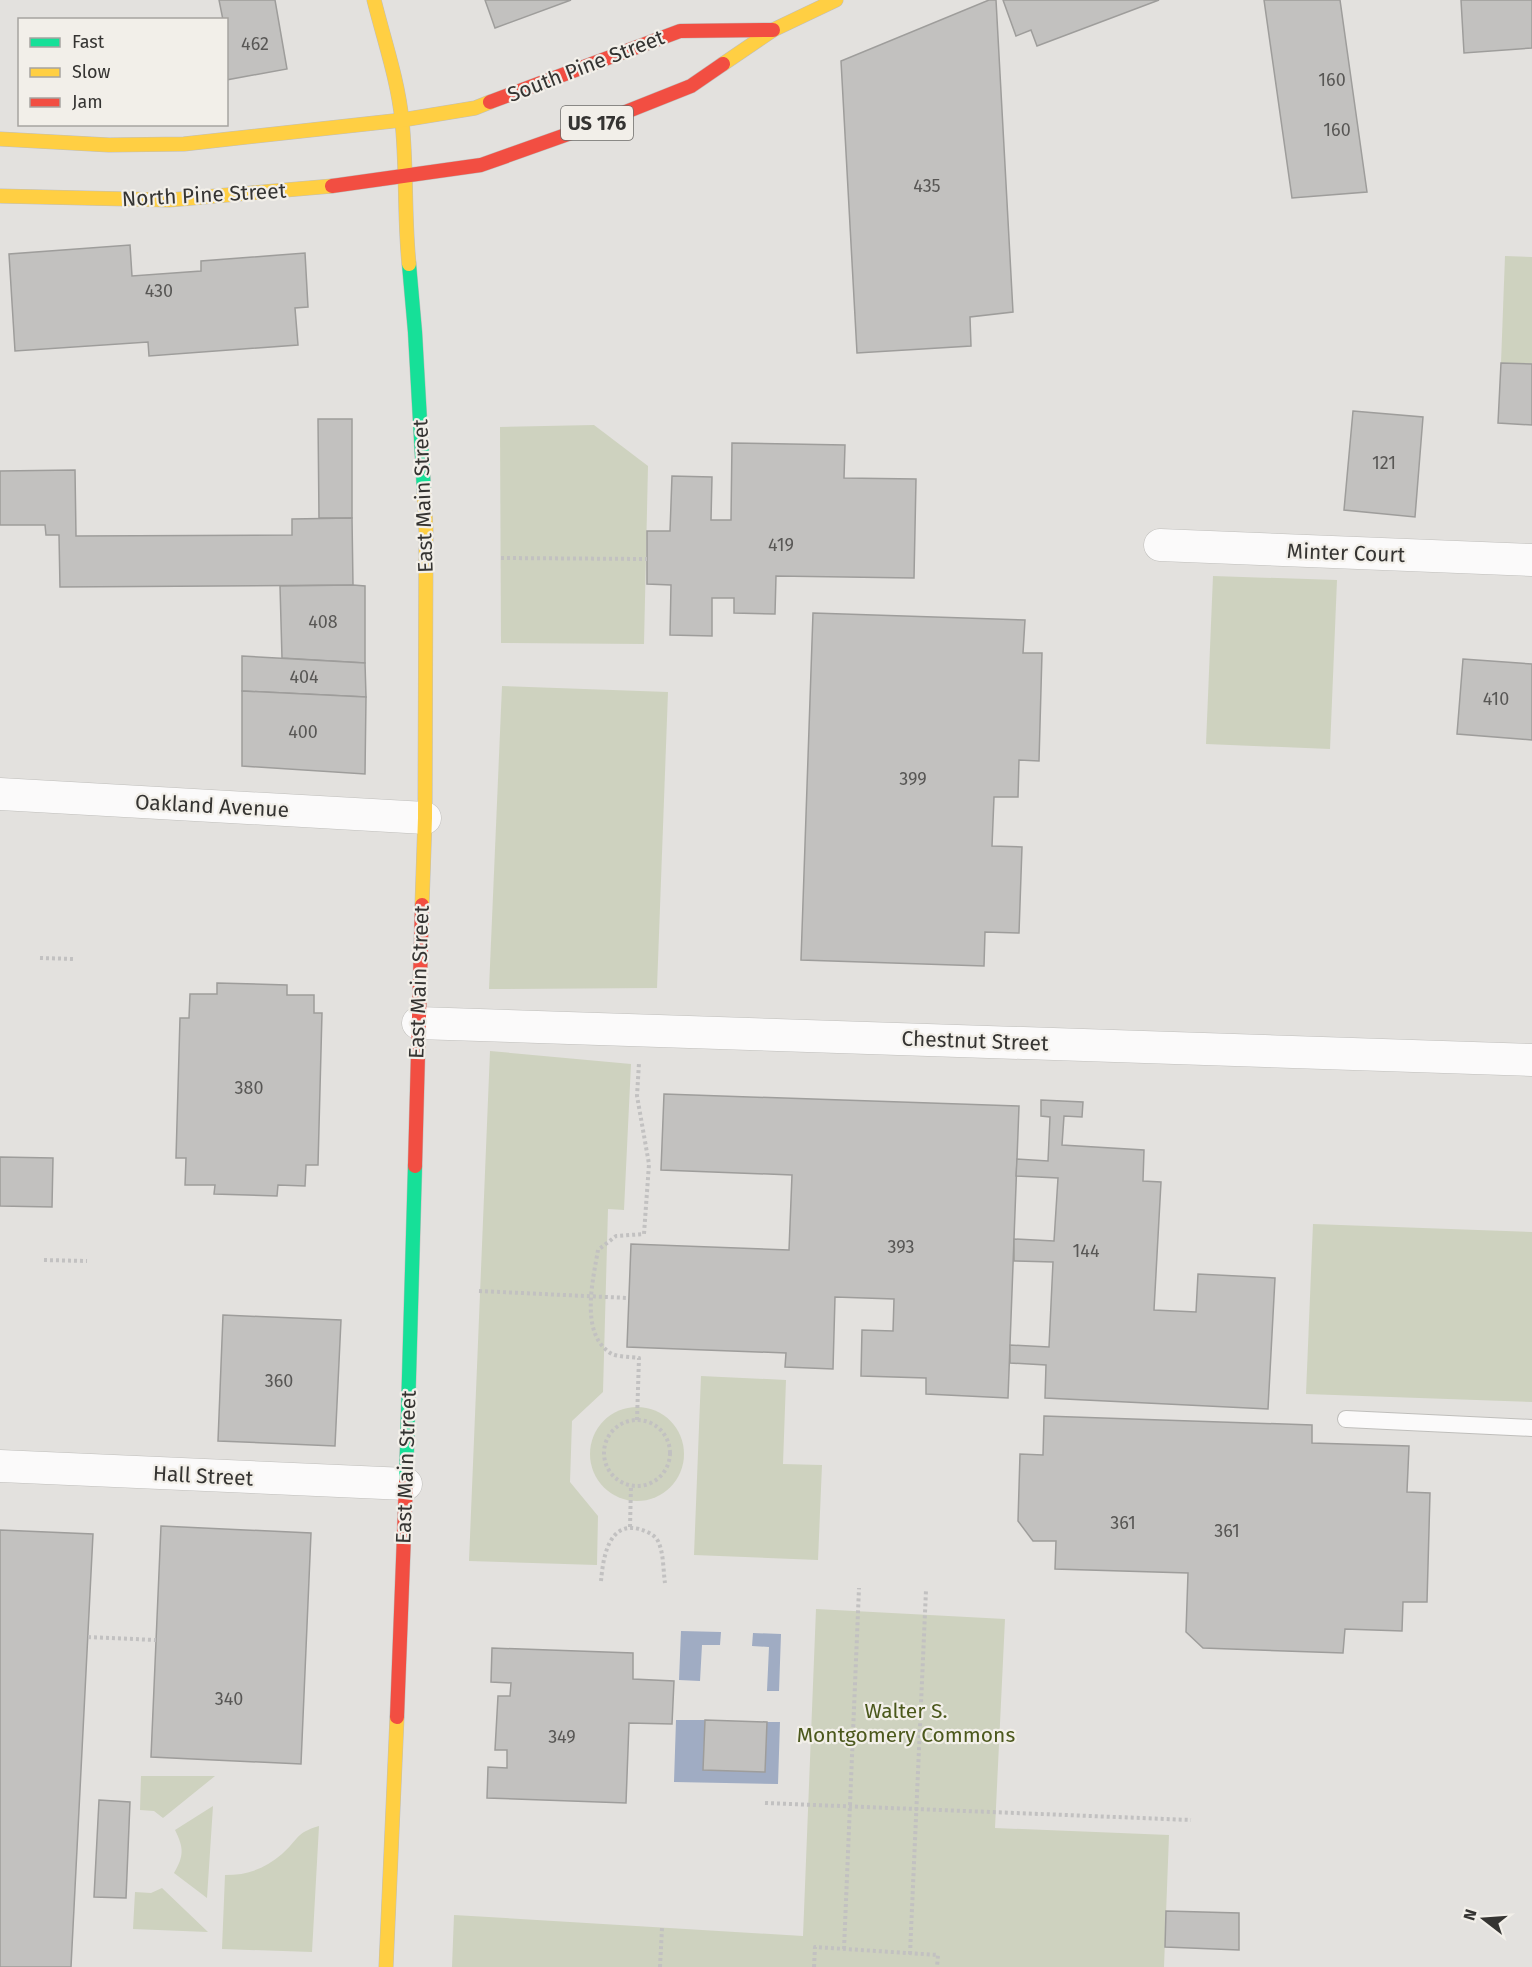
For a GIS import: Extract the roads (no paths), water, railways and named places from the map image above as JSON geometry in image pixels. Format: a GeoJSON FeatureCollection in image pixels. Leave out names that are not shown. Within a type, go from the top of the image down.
{"type":"FeatureCollection","features":[{"type":"Feature","properties":{"kind":"main road","name":"East Main Street"},"geometry":{"type":"LineString","coordinates":[[374,0],[396,85],[402,120],[406,176],[405,224],[415,332],[426,531],[424,818],[406,1484],[386,1967]]}},
{"type":"Feature","properties":{"kind":"main road","name":"South Pine Street"},"geometry":{"type":"LineString","coordinates":[[406,176],[482,165],[588,127],[691,86],[773,30],[836,0]]}},
{"type":"Feature","properties":{"kind":"main road","name":"South Pine Street"},"geometry":{"type":"LineString","coordinates":[[402,120],[475,108],[680,31],[773,30]]}},
{"type":"Feature","properties":{"kind":"main road","name":"US 176"},"geometry":{"type":"LineString","coordinates":[[0,139],[109,145],[184,144],[402,120]]}},
{"type":"Feature","properties":{"kind":"main road","name":"North Pine Street"},"geometry":{"type":"LineString","coordinates":[[0,196],[169,200],[282,192],[406,176]]}},
{"type":"Feature","properties":{"kind":"street","name":"Minter Court"},"geometry":{"type":"LineString","coordinates":[[1160,545],[1532,560]]}},
{"type":"Feature","properties":{"kind":"street","name":"Oakland Avenue"},"geometry":{"type":"LineString","coordinates":[[0,794],[424,818]]}},
{"type":"Feature","properties":{"kind":"street","name":"Chestnut Street"},"geometry":{"type":"LineString","coordinates":[[418,1023],[1532,1060]]}},
{"type":"Feature","properties":{"kind":"street","name":"Hall Street"},"geometry":{"type":"LineString","coordinates":[[0,1466],[406,1484]]}},
{"type":"Feature","properties":{"kind":"lane"},"geometry":{"type":"LineString","coordinates":[[1346,1419],[1532,1428]]}},
{"type":"Feature","properties":{"kind":"water"},"geometry":{"type":"Polygon","coordinates":[[[681,1631],[721,1632],[720,1645],[702,1645],[700,1681],[679,1680],[681,1631]]]}},
{"type":"Feature","properties":{"kind":"water"},"geometry":{"type":"Polygon","coordinates":[[[753,1633],[781,1634],[779,1691],[767,1691],[769,1647],[752,1646],[753,1633]]]}},
{"type":"Feature","properties":{"kind":"water"},"geometry":{"type":"Polygon","coordinates":[[[676,1720],[705,1720],[703,1770],[765,1771],[767,1722],[780,1722],[778,1784],[674,1782],[676,1720]]]}},
{"type":"Feature","properties":{"kind":"park label","name":"Walter S. Montgomery Commons"},"geometry":{"type":"Point","coordinates":[906,1723]}}]}
